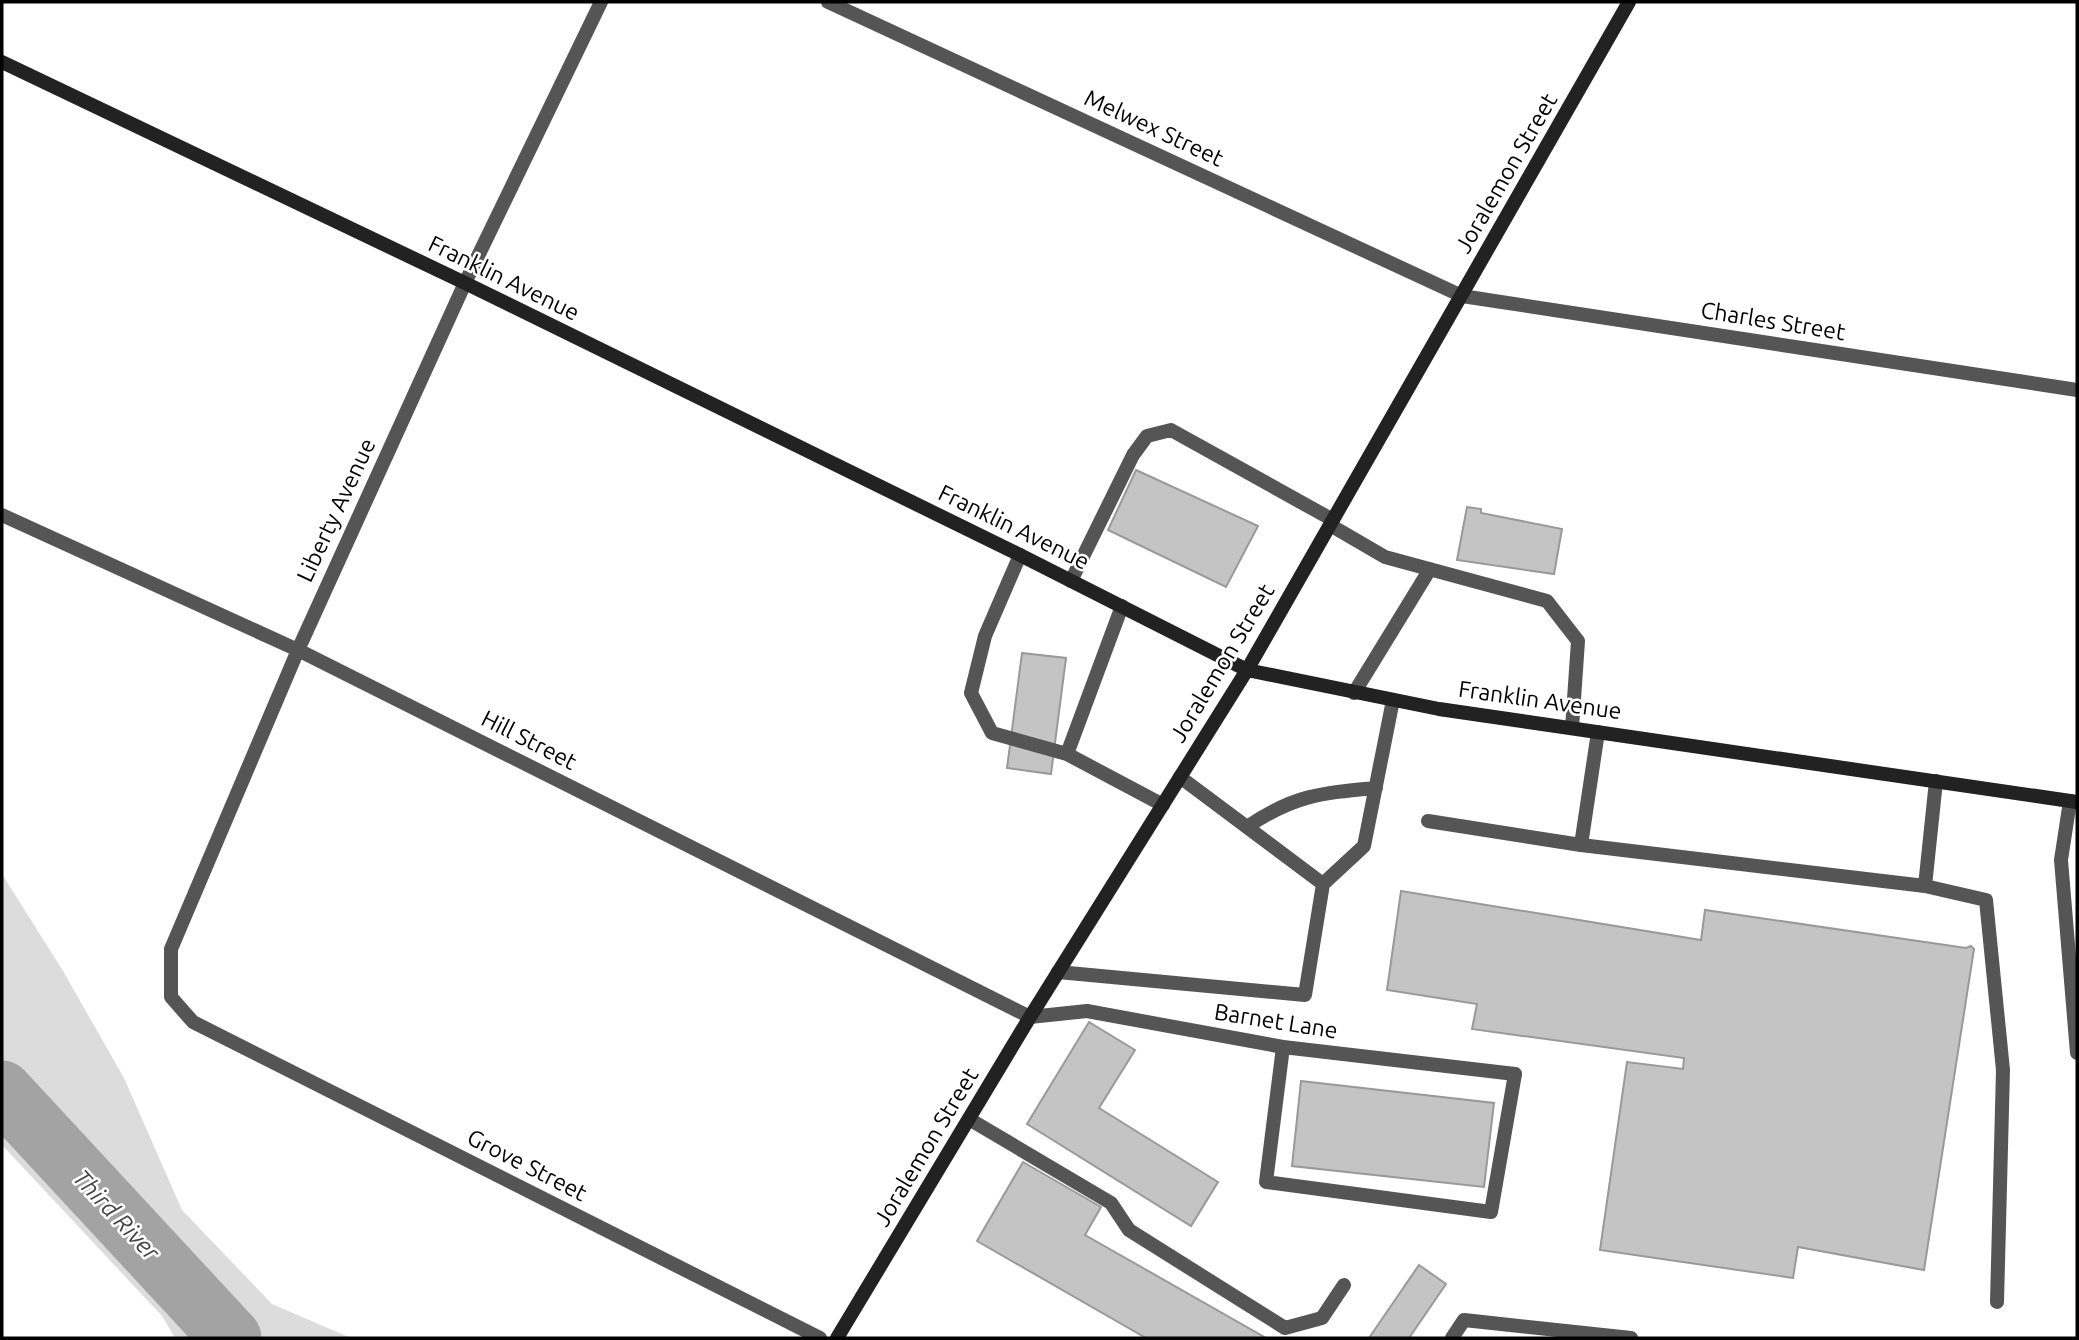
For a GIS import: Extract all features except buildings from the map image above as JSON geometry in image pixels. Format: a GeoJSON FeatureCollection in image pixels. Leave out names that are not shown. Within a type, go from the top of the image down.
{"type":"FeatureCollection","features":[{"type":"Feature","properties":{"kind":"main road","name":"Joralemon Street"},"geometry":{"type":"LineString","coordinates":[[837,1338],[1030,1017],[1247,670],[1629,2]]}},
{"type":"Feature","properties":{"kind":"main road","name":"Franklin Avenue"},"geometry":{"type":"LineString","coordinates":[[2,62],[1020,555],[1247,670],[1393,700],[2074,802]]}},
{"type":"Feature","properties":{"kind":"street","name":"Liberty Avenue"},"geometry":{"type":"LineString","coordinates":[[214,1032],[193,1022],[171,997],[171,949],[298,650],[465,284],[601,2]]}},
{"type":"Feature","properties":{"kind":"street","name":"Melwex Street"},"geometry":{"type":"LineString","coordinates":[[828,2],[1462,296]]}},
{"type":"Feature","properties":{"kind":"street","name":"Charles Street"},"geometry":{"type":"LineString","coordinates":[[1462,296],[2077,390]]}},
{"type":"Feature","properties":{"kind":"street"},"geometry":{"type":"LineString","coordinates":[[1071,581],[1133,455],[1147,436],[1171,430],[1385,556],[1547,601],[1578,641],[1572,728]]}},
{"type":"Feature","properties":{"kind":"street","name":"Hill Street"},"geometry":{"type":"LineString","coordinates":[[2,515],[298,650],[1030,1017]]}},
{"type":"Feature","properties":{"kind":"street"},"geometry":{"type":"LineString","coordinates":[[1020,555],[985,636],[971,694],[992,733],[1067,754],[1163,805]]}},
{"type":"Feature","properties":{"kind":"street"},"geometry":{"type":"LineString","coordinates":[[1354,693],[1430,569]]}},
{"type":"Feature","properties":{"kind":"street"},"geometry":{"type":"LineString","coordinates":[[1067,754],[1122,606]]}},
{"type":"Feature","properties":{"kind":"street"},"geometry":{"type":"LineString","coordinates":[[1058,972],[1305,995],[1323,884],[1364,846],[1393,700]]}},
{"type":"Feature","properties":{"kind":"street"},"geometry":{"type":"LineString","coordinates":[[1581,845],[1598,732]]}},
{"type":"Feature","properties":{"kind":"street"},"geometry":{"type":"LineString","coordinates":[[1180,777],[1323,884]]}},
{"type":"Feature","properties":{"kind":"street"},"geometry":{"type":"LineString","coordinates":[[1925,886],[1936,781]]}},
{"type":"Feature","properties":{"kind":"street"},"geometry":{"type":"LineString","coordinates":[[1247,827],[1273,809],[1305,796],[1376,789]]}},
{"type":"Feature","properties":{"kind":"street"},"geometry":{"type":"LineString","coordinates":[[2074,802],[2062,860],[2077,1053]]}},
{"type":"Feature","properties":{"kind":"street"},"geometry":{"type":"LineString","coordinates":[[1427,821],[1581,845],[1925,886],[1986,900],[2003,1070],[1997,1302]]}},
{"type":"Feature","properties":{"kind":"street","name":"Barnet Lane"},"geometry":{"type":"LineString","coordinates":[[1030,1017],[1087,1011],[1283,1047],[1515,1074],[1491,1212],[1266,1182],[1283,1047]]}},
{"type":"Feature","properties":{"kind":"street","name":"Grove Street"},"geometry":{"type":"LineString","coordinates":[[214,1032],[820,1338]]}},
{"type":"Feature","properties":{"kind":"street"},"geometry":{"type":"LineString","coordinates":[[969,1119],[1111,1203],[1129,1230],[1285,1328],[1322,1318],[1344,1284]]}},
{"type":"Feature","properties":{"kind":"street"},"geometry":{"type":"LineString","coordinates":[[1452,1338],[1464,1320],[1631,1338]]}},
{"type":"Feature","properties":{"kind":"shaded area"},"geometry":{"type":"Polygon","coordinates":[[[2,874],[63,971],[124,1078],[182,1210],[272,1304],[351,1338],[175,1338],[162,1316],[2,1145],[2,874]]]}},
{"type":"Feature","properties":{"kind":"waterway","name":"Third River"},"geometry":{"type":"LineString","coordinates":[[2,1091],[231,1338]]}}]}
